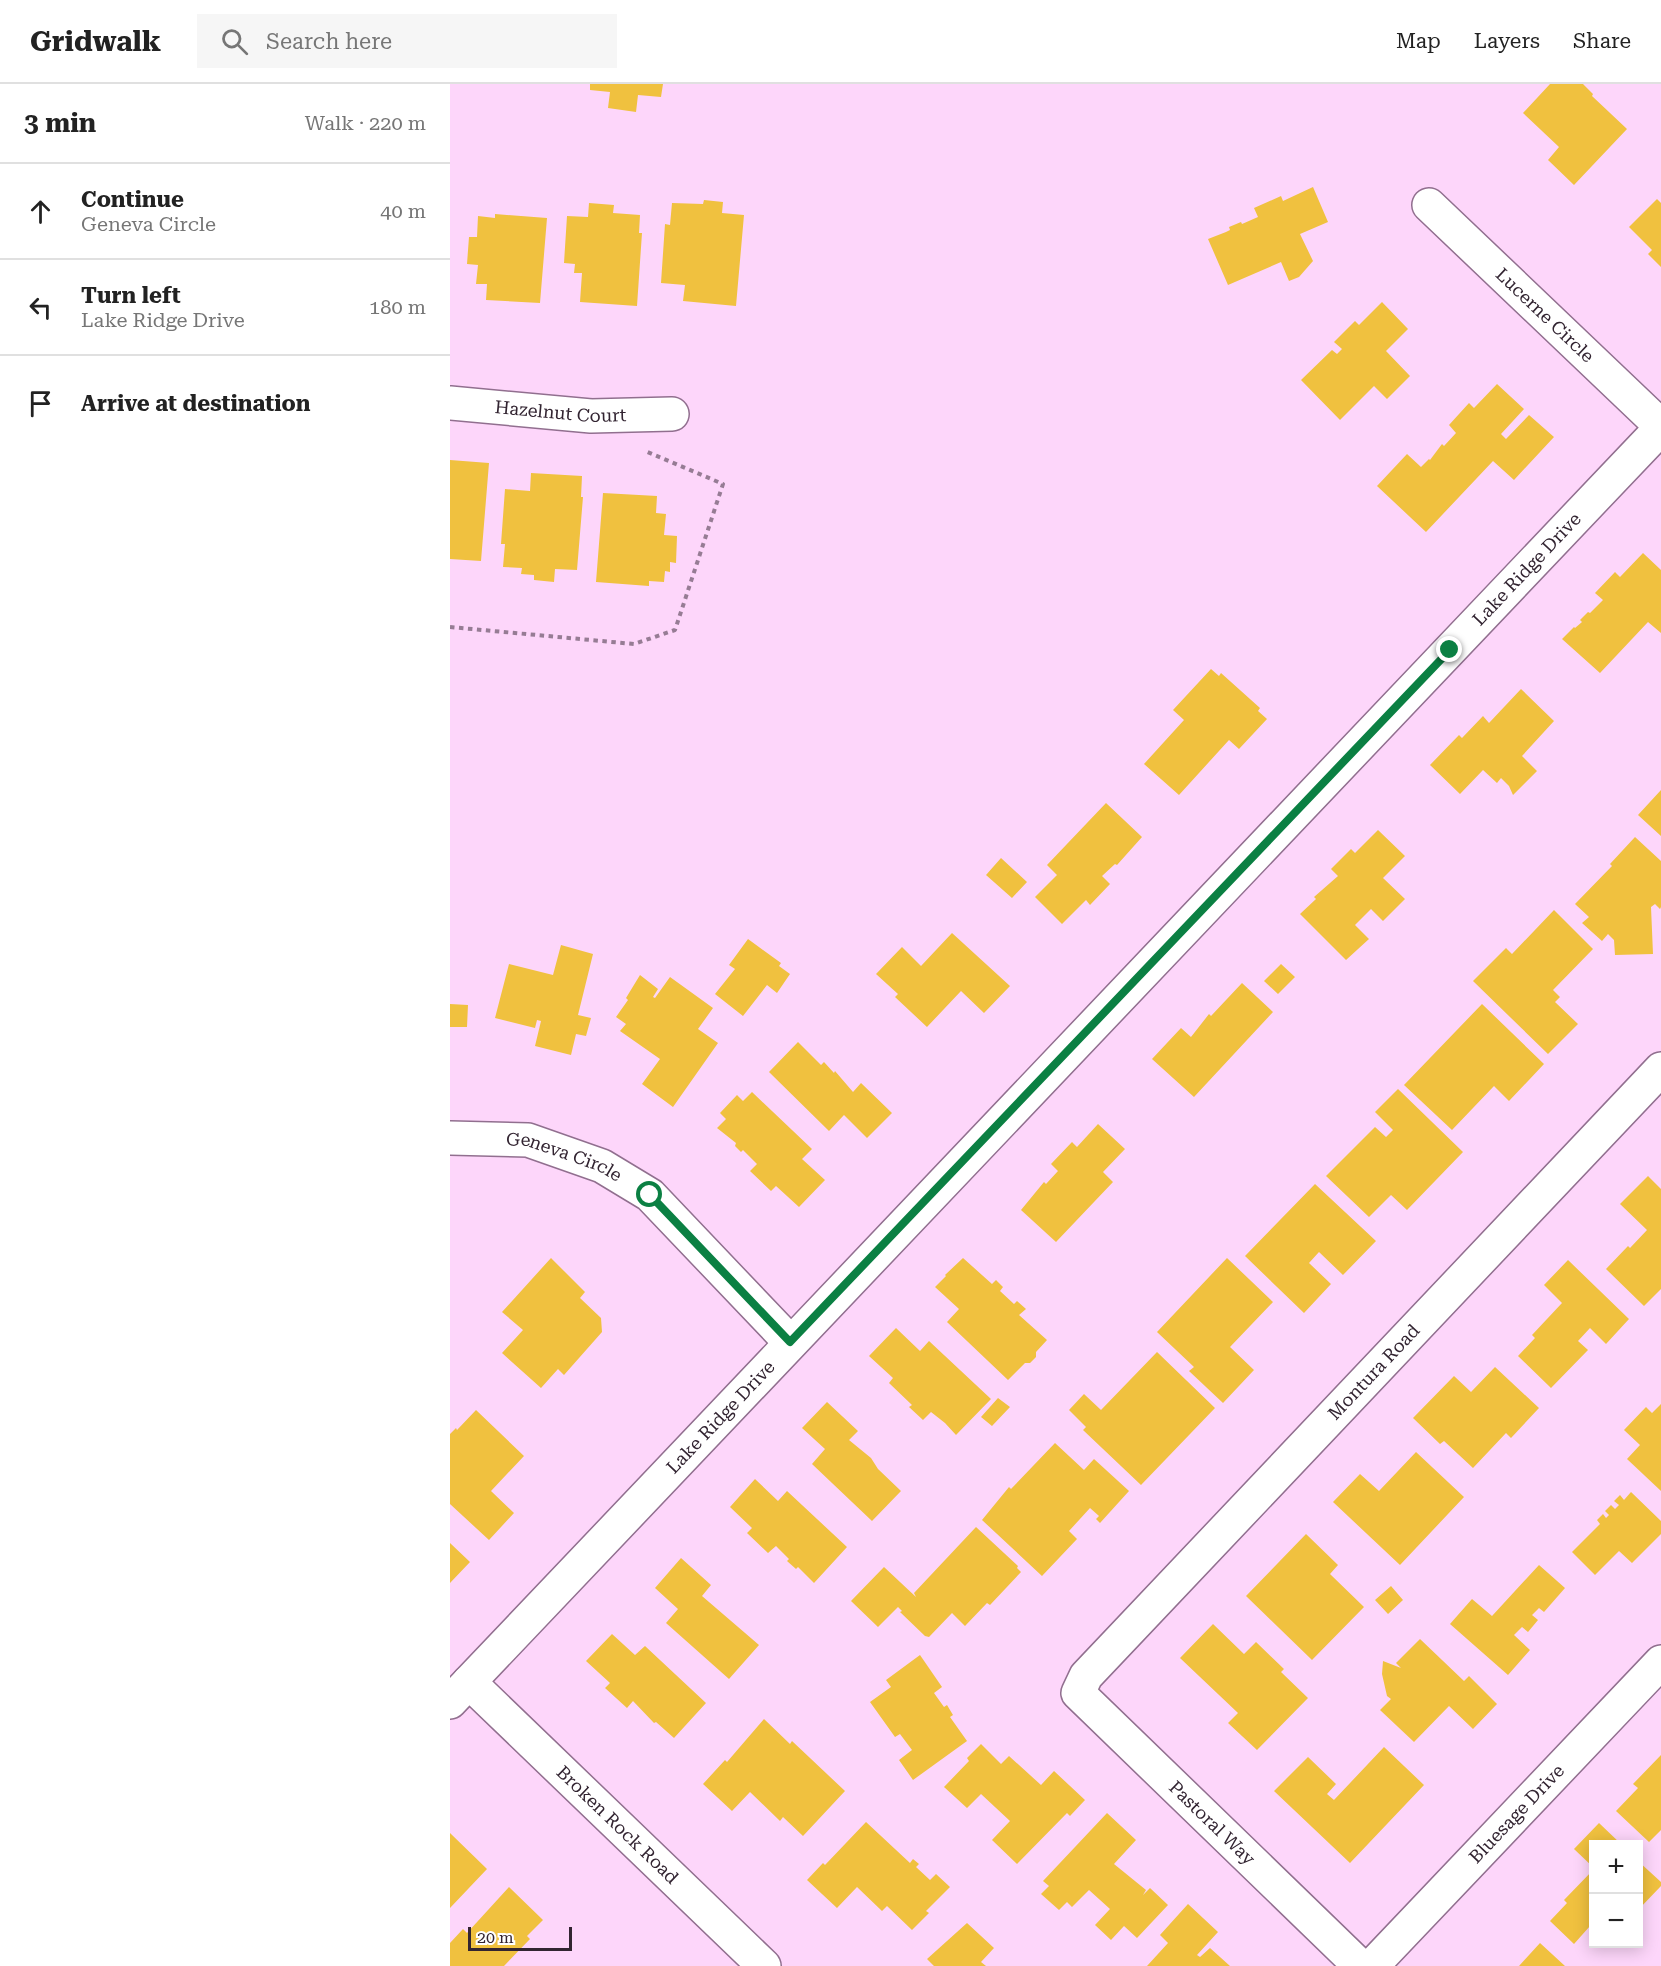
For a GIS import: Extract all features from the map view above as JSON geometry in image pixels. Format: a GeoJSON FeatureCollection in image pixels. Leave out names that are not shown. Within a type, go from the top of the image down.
{"type":"FeatureCollection","features":[{"type":"Feature","properties":{"kind":"street","name":"Lucerne Circle"},"geometry":{"type":"LineString","coordinates":[[1429,205],[1661,427]]}},
{"type":"Feature","properties":{"kind":"street","name":"Hazelnut Court"},"geometry":{"type":"LineString","coordinates":[[450,403],[591,416],[672,414]]}},
{"type":"Feature","properties":{"kind":"street","name":"Lake Ridge Drive"},"geometry":{"type":"LineString","coordinates":[[459,1692],[1661,427]]}},
{"type":"Feature","properties":{"kind":"street","name":"Montura Road"},"geometry":{"type":"LineString","coordinates":[[1086,1676],[1661,1069]]}},
{"type":"Feature","properties":{"kind":"street","name":"Geneva Circle"},"geometry":{"type":"LineString","coordinates":[[450,1138],[528,1140],[602,1166],[612,1172],[650,1195],[790,1342]]}},
{"type":"Feature","properties":{"kind":"street","name":"Bluesage Drive"},"geometry":{"type":"LineString","coordinates":[[1372,1966],[1661,1662]]}},
{"type":"Feature","properties":{"kind":"street","name":"Pastoral Way"},"geometry":{"type":"LineString","coordinates":[[1086,1676],[1078,1693],[1360,1966]]}},
{"type":"Feature","properties":{"kind":"street","name":"Broken Rock Road"},"geometry":{"type":"LineString","coordinates":[[459,1692],[764,1966]]}},
{"type":"Feature","properties":{"kind":"path"},"geometry":{"type":"LineString","coordinates":[[450,627],[634,644],[675,630],[723,484],[637,447]]}},
{"type":"Feature","properties":{"kind":"building"},"geometry":{"type":"Polygon","coordinates":[[[590,84],[663,84],[661,97],[638,95],[636,112],[608,108],[610,92],[590,90],[590,84]]]}},
{"type":"Feature","properties":{"kind":"building"},"geometry":{"type":"Polygon","coordinates":[[[1550,84],[1583,84],[1593,94],[1592,96],[1627,129],[1574,185],[1548,160],[1559,147],[1523,113],[1550,84]]]}},
{"type":"Feature","properties":{"kind":"building"},"geometry":{"type":"Polygon","coordinates":[[[1313,187],[1328,222],[1300,234],[1313,261],[1299,277],[1289,281],[1281,262],[1228,285],[1208,239],[1230,230],[1229,227],[1258,217],[1254,208],[1281,196],[1283,201],[1313,187]]]}},
{"type":"Feature","properties":{"kind":"building"},"geometry":{"type":"Polygon","coordinates":[[[1657,199],[1661,203],[1661,267],[1648,254],[1652,250],[1629,227],[1657,199]]]}},
{"type":"Feature","properties":{"kind":"building"},"geometry":{"type":"Polygon","coordinates":[[[704,200],[723,202],[722,213],[744,215],[736,306],[683,301],[685,285],[661,283],[665,224],[670,225],[672,203],[703,204],[704,200]]]}},
{"type":"Feature","properties":{"kind":"building"},"geometry":{"type":"Polygon","coordinates":[[[589,203],[614,205],[613,213],[640,215],[639,233],[642,233],[637,306],[580,302],[582,273],[574,273],[575,264],[564,263],[567,216],[588,217],[589,203]]]}},
{"type":"Feature","properties":{"kind":"building"},"geometry":{"type":"Polygon","coordinates":[[[495,214],[547,218],[540,303],[486,300],[487,284],[476,284],[478,265],[467,264],[469,237],[477,237],[478,216],[495,218],[495,214]]]}},
{"type":"Feature","properties":{"kind":"building"},"geometry":{"type":"Polygon","coordinates":[[[1382,302],[1408,329],[1386,351],[1410,376],[1387,399],[1374,386],[1340,420],[1301,380],[1332,350],[1337,354],[1342,349],[1334,342],[1355,321],[1359,325],[1382,302]]]}},
{"type":"Feature","properties":{"kind":"building"},"geometry":{"type":"Polygon","coordinates":[[[1497,384],[1524,409],[1501,434],[1506,439],[1529,415],[1554,437],[1514,480],[1493,461],[1426,532],[1377,486],[1407,454],[1421,467],[1430,460],[1442,444],[1444,446],[1456,433],[1449,425],[1469,403],[1474,408],[1497,384]]]}},
{"type":"Feature","properties":{"kind":"building"},"geometry":{"type":"Polygon","coordinates":[[[450,460],[489,463],[481,561],[450,559],[450,460]]]}},
{"type":"Feature","properties":{"kind":"building"},"geometry":{"type":"Polygon","coordinates":[[[531,473],[582,476],[581,497],[583,497],[577,570],[555,569],[554,582],[534,580],[534,575],[521,574],[522,568],[503,567],[505,544],[501,544],[505,489],[530,491],[531,473]]]}},
{"type":"Feature","properties":{"kind":"building"},"geometry":{"type":"Polygon","coordinates":[[[603,493],[657,496],[656,513],[666,514],[664,535],[677,536],[676,563],[670,562],[670,572],[665,571],[664,582],[649,581],[649,586],[596,582],[603,493]]]}},
{"type":"Feature","properties":{"kind":"building"},"geometry":{"type":"Polygon","coordinates":[[[1643,553],[1661,570],[1661,633],[1648,622],[1600,673],[1562,639],[1603,600],[1595,593],[1615,572],[1620,577],[1643,553]]]}},
{"type":"Feature","properties":{"kind":"building"},"geometry":{"type":"Polygon","coordinates":[[[1211,669],[1219,676],[1221,673],[1260,708],[1258,711],[1267,719],[1239,749],[1229,740],[1179,795],[1144,764],[1184,720],[1173,710],[1211,669]]]}},
{"type":"Feature","properties":{"kind":"building"},"geometry":{"type":"Polygon","coordinates":[[[1521,689],[1554,721],[1522,756],[1537,771],[1513,795],[1509,786],[1501,778],[1497,783],[1483,770],[1460,794],[1430,765],[1459,735],[1462,738],[1483,716],[1489,723],[1521,689]]]}},
{"type":"Feature","properties":{"kind":"building"},"geometry":{"type":"Polygon","coordinates":[[[1661,790],[1661,836],[1638,815],[1661,790]]]}},
{"type":"Feature","properties":{"kind":"building"},"geometry":{"type":"Polygon","coordinates":[[[1106,803],[1142,837],[1117,865],[1115,864],[1102,876],[1110,884],[1090,905],[1086,900],[1062,924],[1035,897],[1057,875],[1047,865],[1106,803]]]}},
{"type":"Feature","properties":{"kind":"building"},"geometry":{"type":"Polygon","coordinates":[[[1378,830],[1405,856],[1383,878],[1405,899],[1383,921],[1371,909],[1355,925],[1369,939],[1346,960],[1300,914],[1316,899],[1314,897],[1338,876],[1331,869],[1351,849],[1355,853],[1378,830]]]}},
{"type":"Feature","properties":{"kind":"building"},"geometry":{"type":"Polygon","coordinates":[[[1635,837],[1661,861],[1661,907],[1660,909],[1655,904],[1651,907],[1653,954],[1615,955],[1614,940],[1608,934],[1602,941],[1582,923],[1589,917],[1575,904],[1612,866],[1610,864],[1635,837]]]}},
{"type":"Feature","properties":{"kind":"building"},"geometry":{"type":"Polygon","coordinates":[[[1001,858],[1027,882],[1012,898],[986,875],[1001,858]]]}},
{"type":"Feature","properties":{"kind":"building"},"geometry":{"type":"Polygon","coordinates":[[[1554,910],[1593,949],[1553,990],[1560,997],[1555,1002],[1578,1024],[1548,1054],[1473,981],[1506,948],[1512,954],[1554,910]]]}},
{"type":"Feature","properties":{"kind":"building"},"geometry":{"type":"Polygon","coordinates":[[[952,933],[1010,986],[984,1013],[961,991],[927,1027],[895,997],[898,994],[876,974],[902,947],[921,966],[952,933]]]}},
{"type":"Feature","properties":{"kind":"building"},"geometry":{"type":"Polygon","coordinates":[[[748,939],[781,963],[779,966],[790,974],[777,993],[767,985],[743,1016],[715,994],[735,969],[729,965],[748,939]]]}},
{"type":"Feature","properties":{"kind":"building"},"geometry":{"type":"Polygon","coordinates":[[[561,945],[593,954],[578,1015],[591,1018],[586,1036],[576,1034],[571,1055],[535,1046],[541,1021],[537,1020],[535,1028],[495,1018],[509,964],[553,975],[561,945]]]}},
{"type":"Feature","properties":{"kind":"building"},"geometry":{"type":"Polygon","coordinates":[[[1281,964],[1295,977],[1278,994],[1264,981],[1281,964]]]}},
{"type":"Feature","properties":{"kind":"building"},"geometry":{"type":"Polygon","coordinates":[[[640,975],[658,989],[653,997],[655,998],[670,977],[713,1008],[698,1029],[718,1043],[673,1107],[642,1084],[660,1059],[620,1031],[626,1024],[616,1017],[628,1000],[626,998],[640,975]]]}},
{"type":"Feature","properties":{"kind":"building"},"geometry":{"type":"Polygon","coordinates":[[[1242,983],[1273,1012],[1194,1097],[1152,1059],[1181,1028],[1191,1037],[1209,1014],[1211,1016],[1242,983]]]}},
{"type":"Feature","properties":{"kind":"building"},"geometry":{"type":"Polygon","coordinates":[[[450,1004],[468,1005],[467,1027],[450,1027],[450,1004]]]}},
{"type":"Feature","properties":{"kind":"building"},"geometry":{"type":"Polygon","coordinates":[[[1482,1004],[1544,1064],[1509,1101],[1494,1086],[1452,1130],[1404,1085],[1482,1004]]]}},
{"type":"Feature","properties":{"kind":"building"},"geometry":{"type":"Polygon","coordinates":[[[798,1042],[821,1065],[824,1062],[834,1073],[835,1071],[853,1092],[861,1083],[892,1113],[867,1138],[844,1115],[829,1131],[769,1072],[798,1042]]]}},
{"type":"Feature","properties":{"kind":"building"},"geometry":{"type":"Polygon","coordinates":[[[1398,1089],[1463,1152],[1407,1210],[1391,1195],[1369,1217],[1326,1176],[1375,1127],[1386,1137],[1393,1130],[1375,1112],[1398,1089]]]}},
{"type":"Feature","properties":{"kind":"building"},"geometry":{"type":"Polygon","coordinates":[[[752,1092],[812,1149],[802,1159],[825,1180],[799,1207],[776,1186],[771,1191],[750,1171],[757,1164],[717,1128],[726,1119],[720,1113],[737,1095],[743,1101],[752,1092]]]}},
{"type":"Feature","properties":{"kind":"building"},"geometry":{"type":"Polygon","coordinates":[[[1098,1124],[1125,1149],[1103,1172],[1113,1182],[1056,1242],[1021,1210],[1044,1182],[1046,1184],[1058,1171],[1051,1164],[1072,1142],[1077,1147],[1098,1124]]]}},
{"type":"Feature","properties":{"kind":"building"},"geometry":{"type":"Polygon","coordinates":[[[1648,1176],[1661,1189],[1661,1289],[1644,1306],[1606,1269],[1647,1230],[1620,1204],[1648,1176]]]}},
{"type":"Feature","properties":{"kind":"building"},"geometry":{"type":"Polygon","coordinates":[[[1315,1184],[1376,1241],[1343,1275],[1319,1252],[1309,1263],[1331,1284],[1304,1313],[1245,1256],[1315,1184]]]}},
{"type":"Feature","properties":{"kind":"building"},"geometry":{"type":"Polygon","coordinates":[[[551,1258],[585,1292],[580,1298],[601,1318],[602,1332],[564,1375],[558,1369],[541,1388],[502,1353],[523,1330],[502,1312],[551,1258]]]}},
{"type":"Feature","properties":{"kind":"building"},"geometry":{"type":"Polygon","coordinates":[[[963,1258],[992,1284],[996,1280],[1003,1287],[1000,1291],[1014,1304],[1017,1301],[1026,1309],[1019,1315],[1047,1340],[1036,1352],[1036,1357],[1030,1363],[1025,1363],[1008,1380],[947,1322],[959,1309],[935,1287],[963,1258]]]}},
{"type":"Feature","properties":{"kind":"building"},"geometry":{"type":"Polygon","coordinates":[[[1227,1258],[1273,1302],[1230,1347],[1254,1370],[1223,1403],[1189,1371],[1194,1367],[1157,1332],[1227,1258]]]}},
{"type":"Feature","properties":{"kind":"building"},"geometry":{"type":"Polygon","coordinates":[[[1568,1260],[1629,1319],[1606,1344],[1590,1328],[1578,1341],[1588,1350],[1551,1388],[1518,1356],[1535,1338],[1532,1335],[1562,1303],[1544,1285],[1568,1260]]]}},
{"type":"Feature","properties":{"kind":"building"},"geometry":{"type":"Polygon","coordinates":[[[896,1328],[920,1351],[929,1341],[991,1399],[956,1435],[931,1412],[923,1420],[909,1407],[912,1405],[889,1383],[893,1378],[869,1356],[896,1328]]]}},
{"type":"Feature","properties":{"kind":"building"},"geometry":{"type":"Polygon","coordinates":[[[1157,1352],[1215,1408],[1141,1485],[1083,1430],[1086,1427],[1069,1410],[1084,1394],[1101,1410],[1157,1352]]]}},
{"type":"Feature","properties":{"kind":"building"},"geometry":{"type":"Polygon","coordinates":[[[1495,1367],[1539,1408],[1511,1438],[1506,1433],[1473,1468],[1444,1441],[1440,1444],[1413,1418],[1454,1376],[1471,1392],[1495,1367]]]}},
{"type":"Feature","properties":{"kind":"building"},"geometry":{"type":"Polygon","coordinates":[[[998,1398],[1010,1407],[992,1426],[981,1417],[998,1398]]]}},
{"type":"Feature","properties":{"kind":"building"},"geometry":{"type":"Polygon","coordinates":[[[827,1402],[858,1431],[849,1440],[871,1458],[878,1469],[901,1491],[872,1521],[812,1464],[825,1449],[802,1428],[827,1402]]]}},
{"type":"Feature","properties":{"kind":"building"},"geometry":{"type":"Polygon","coordinates":[[[1661,1404],[1661,1491],[1627,1459],[1640,1445],[1624,1430],[1646,1407],[1652,1413],[1661,1404]]]}},
{"type":"Feature","properties":{"kind":"building"},"geometry":{"type":"Polygon","coordinates":[[[476,1410],[524,1456],[491,1491],[514,1513],[489,1540],[450,1504],[450,1434],[456,1428],[457,1430],[476,1410]]]}},
{"type":"Feature","properties":{"kind":"building"},"geometry":{"type":"Polygon","coordinates":[[[1055,1443],[1084,1470],[1094,1459],[1129,1491],[1100,1523],[1096,1519],[1099,1516],[1090,1508],[1069,1531],[1077,1539],[1042,1576],[982,1520],[1009,1487],[1011,1489],[1055,1443]]]}},
{"type":"Feature","properties":{"kind":"building"},"geometry":{"type":"Polygon","coordinates":[[[1416,1452],[1464,1497],[1400,1565],[1333,1502],[1360,1474],[1379,1491],[1416,1452]]]}},
{"type":"Feature","properties":{"kind":"building"},"geometry":{"type":"Polygon","coordinates":[[[755,1479],[778,1501],[787,1491],[847,1547],[814,1583],[798,1567],[796,1569],[787,1561],[789,1559],[776,1546],[768,1553],[747,1533],[752,1528],[730,1507],[755,1479]]]}},
{"type":"Feature","properties":{"kind":"building"},"geometry":{"type":"Polygon","coordinates":[[[1631,1492],[1661,1521],[1661,1534],[1632,1563],[1619,1551],[1595,1575],[1572,1552],[1600,1524],[1597,1520],[1603,1514],[1606,1518],[1609,1515],[1605,1511],[1611,1505],[1615,1509],[1619,1505],[1614,1501],[1620,1495],[1624,1500],[1631,1492]]]}},
{"type":"Feature","properties":{"kind":"building"},"geometry":{"type":"Polygon","coordinates":[[[976,1527],[1018,1566],[1021,1572],[990,1605],[987,1603],[965,1626],[952,1613],[929,1637],[925,1636],[900,1612],[902,1611],[898,1607],[878,1627],[851,1601],[884,1567],[916,1597],[914,1593],[976,1527]]]}},
{"type":"Feature","properties":{"kind":"building"},"geometry":{"type":"Polygon","coordinates":[[[1306,1534],[1338,1565],[1330,1574],[1364,1607],[1312,1660],[1246,1596],[1306,1534]]]}},
{"type":"Feature","properties":{"kind":"building"},"geometry":{"type":"Polygon","coordinates":[[[450,1543],[470,1562],[450,1583],[450,1543]]]}},
{"type":"Feature","properties":{"kind":"building"},"geometry":{"type":"Polygon","coordinates":[[[681,1558],[711,1585],[702,1596],[759,1645],[729,1679],[666,1623],[678,1609],[655,1588],[681,1558]]]}},
{"type":"Feature","properties":{"kind":"building"},"geometry":{"type":"Polygon","coordinates":[[[1539,1565],[1565,1588],[1544,1612],[1539,1608],[1532,1615],[1538,1620],[1528,1632],[1522,1627],[1514,1635],[1530,1650],[1508,1675],[1450,1624],[1472,1599],[1492,1616],[1539,1565]]]}},
{"type":"Feature","properties":{"kind":"building"},"geometry":{"type":"Polygon","coordinates":[[[1391,1586],[1403,1600],[1388,1614],[1375,1600],[1391,1586]]]}},
{"type":"Feature","properties":{"kind":"building"},"geometry":{"type":"Polygon","coordinates":[[[1213,1624],[1244,1654],[1256,1642],[1284,1669],[1281,1672],[1308,1698],[1257,1750],[1228,1723],[1238,1713],[1180,1658],[1213,1624]]]}},
{"type":"Feature","properties":{"kind":"building"},"geometry":{"type":"Polygon","coordinates":[[[612,1634],[635,1655],[645,1646],[706,1703],[674,1738],[656,1722],[654,1723],[633,1701],[627,1708],[605,1688],[610,1683],[586,1661],[612,1634]]]}},
{"type":"Feature","properties":{"kind":"building"},"geometry":{"type":"Polygon","coordinates":[[[1420,1639],[1464,1681],[1469,1676],[1497,1704],[1473,1729],[1449,1706],[1414,1742],[1380,1710],[1391,1699],[1387,1696],[1382,1674],[1383,1661],[1401,1668],[1396,1663],[1420,1639]]]}},
{"type":"Feature","properties":{"kind":"building"},"geometry":{"type":"Polygon","coordinates":[[[920,1655],[942,1687],[934,1693],[944,1707],[947,1705],[953,1715],[950,1717],[967,1741],[913,1780],[899,1760],[912,1750],[900,1734],[895,1737],[870,1702],[891,1687],[886,1680],[920,1655]]]}},
{"type":"Feature","properties":{"kind":"building"},"geometry":{"type":"Polygon","coordinates":[[[764,1719],[790,1744],[792,1741],[845,1791],[803,1836],[783,1817],[780,1821],[750,1792],[732,1811],[703,1784],[725,1760],[727,1762],[764,1719]]]}},
{"type":"Feature","properties":{"kind":"building"},"geometry":{"type":"Polygon","coordinates":[[[981,1744],[1001,1764],[1009,1756],[1041,1785],[1054,1771],[1085,1800],[1070,1816],[1067,1813],[1017,1864],[992,1840],[1010,1821],[981,1794],[967,1808],[944,1787],[969,1761],[967,1758],[981,1744]]]}},
{"type":"Feature","properties":{"kind":"building"},"geometry":{"type":"Polygon","coordinates":[[[1384,1747],[1424,1785],[1350,1863],[1274,1791],[1308,1757],[1336,1784],[1327,1794],[1334,1800],[1384,1747]]]}},
{"type":"Feature","properties":{"kind":"building"},"geometry":{"type":"Polygon","coordinates":[[[1661,1755],[1661,1830],[1649,1842],[1616,1811],[1638,1788],[1633,1784],[1661,1755]]]}},
{"type":"Feature","properties":{"kind":"building"},"geometry":{"type":"Polygon","coordinates":[[[1107,1813],[1136,1840],[1114,1864],[1146,1890],[1143,1895],[1150,1888],[1168,1905],[1137,1938],[1124,1926],[1111,1940],[1095,1925],[1110,1909],[1089,1890],[1072,1907],[1067,1902],[1059,1910],[1041,1894],[1049,1886],[1043,1881],[1107,1813]]]}},
{"type":"Feature","properties":{"kind":"building"},"geometry":{"type":"Polygon","coordinates":[[[866,1822],[910,1863],[913,1859],[919,1864],[916,1867],[930,1880],[936,1874],[950,1887],[926,1911],[929,1913],[912,1930],[887,1906],[882,1911],[857,1887],[837,1908],[807,1880],[823,1863],[825,1865],[866,1822]]]}},
{"type":"Feature","properties":{"kind":"building"},"geometry":{"type":"Polygon","coordinates":[[[1599,1823],[1617,1840],[1589,1840],[1589,1863],[1574,1849],[1599,1823]]]}},
{"type":"Feature","properties":{"kind":"building"},"geometry":{"type":"Polygon","coordinates":[[[450,1833],[487,1869],[450,1908],[450,1833]]]}},
{"type":"Feature","properties":{"kind":"building"},"geometry":{"type":"Polygon","coordinates":[[[1643,1866],[1661,1882],[1661,1886],[1643,1905],[1643,1866]]]}},
{"type":"Feature","properties":{"kind":"building"},"geometry":{"type":"Polygon","coordinates":[[[1589,1874],[1589,1927],[1574,1944],[1550,1921],[1567,1903],[1564,1900],[1589,1874]]]}},
{"type":"Feature","properties":{"kind":"building"},"geometry":{"type":"Polygon","coordinates":[[[509,1887],[543,1920],[527,1936],[530,1939],[504,1966],[450,1966],[450,1943],[463,1929],[467,1933],[509,1887]]]}},
{"type":"Feature","properties":{"kind":"building"},"geometry":{"type":"Polygon","coordinates":[[[1188,1904],[1218,1932],[1197,1955],[1200,1957],[1210,1948],[1230,1966],[1147,1966],[1168,1943],[1160,1935],[1188,1904]]]}},
{"type":"Feature","properties":{"kind":"building"},"geometry":{"type":"Polygon","coordinates":[[[967,1923],[994,1948],[981,1962],[986,1966],[934,1966],[927,1959],[967,1923]]]}},
{"type":"Feature","properties":{"kind":"building"},"geometry":{"type":"Polygon","coordinates":[[[1540,1943],[1565,1966],[1519,1966],[1540,1943]]]}},
{"type":"Feature","properties":{"kind":"route"},"geometry":{"type":"LineString","coordinates":[[650,1195],[790,1342],[1450,650]]}}]}
